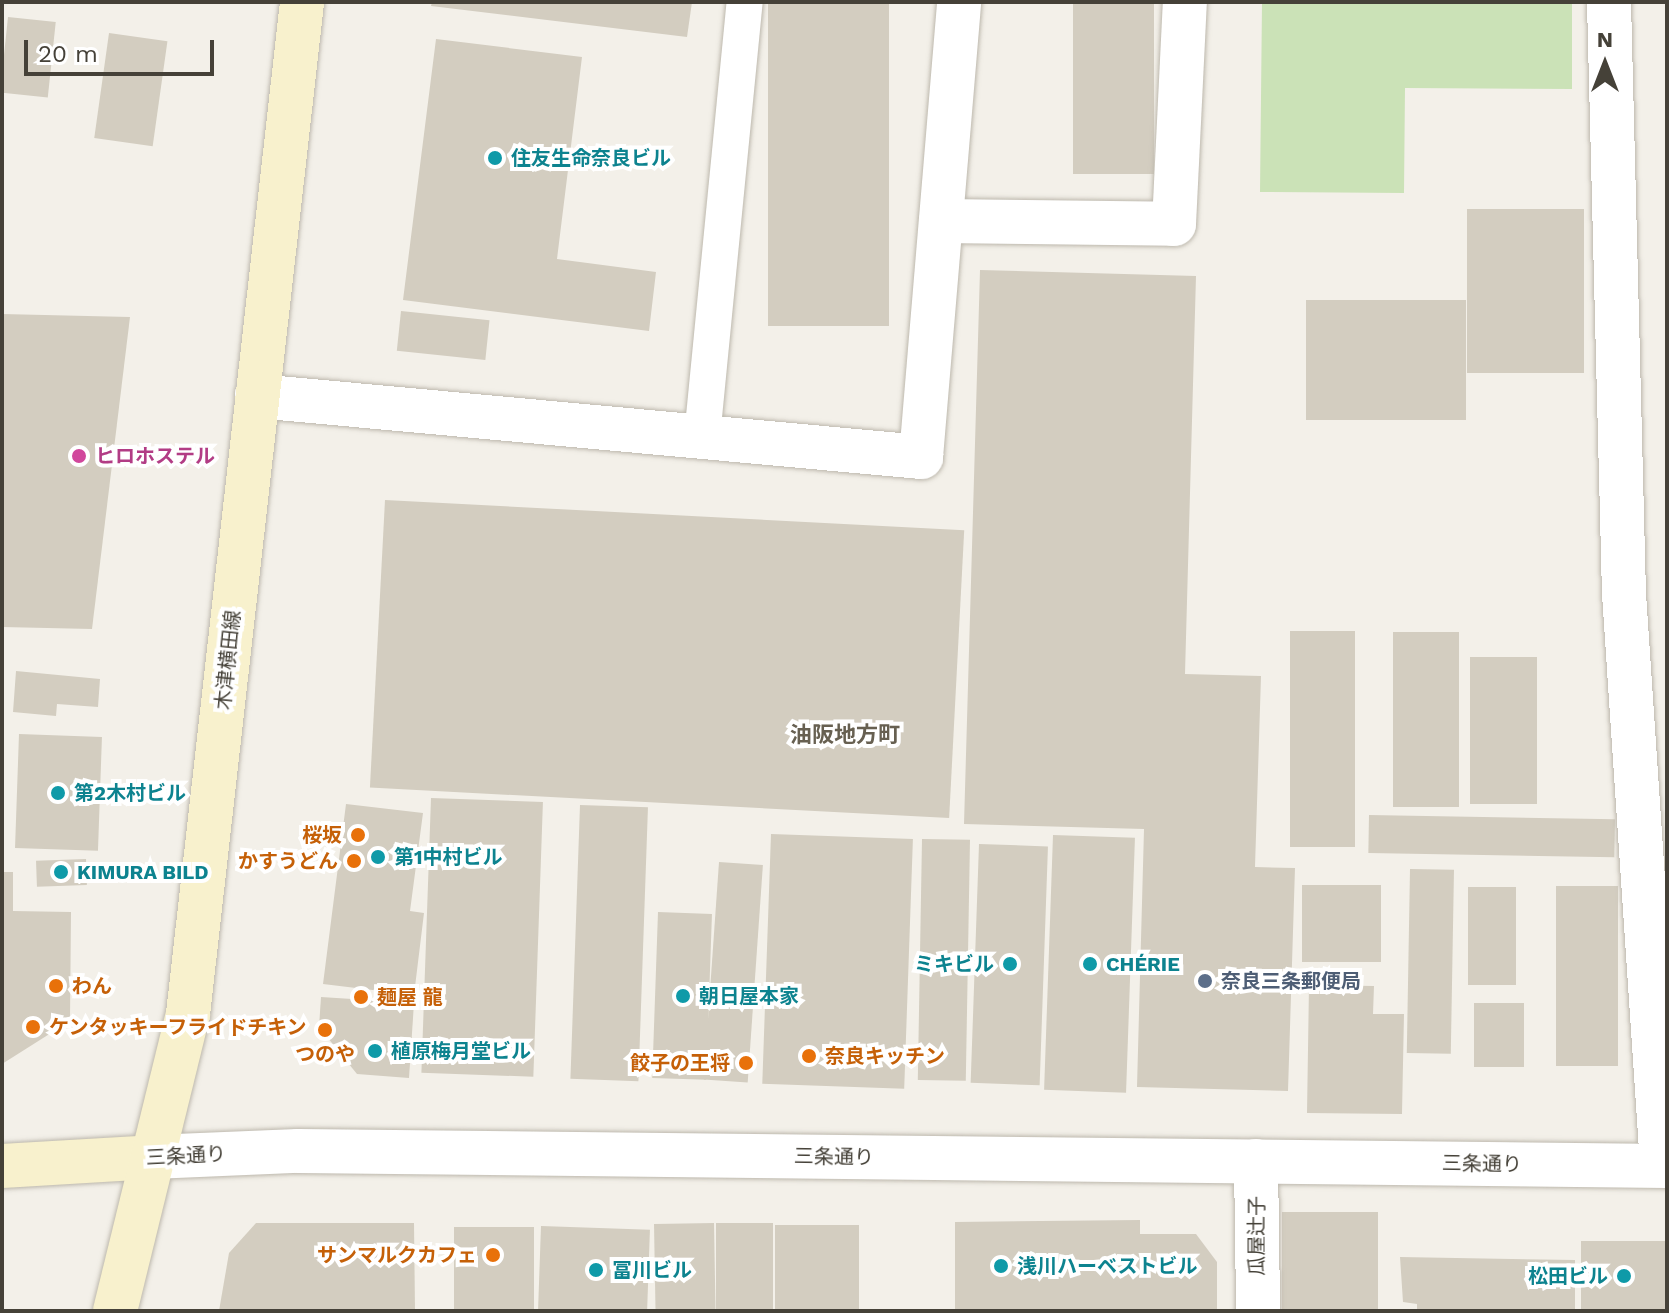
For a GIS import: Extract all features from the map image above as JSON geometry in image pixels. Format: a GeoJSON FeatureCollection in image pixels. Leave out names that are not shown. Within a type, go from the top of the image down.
{"type":"FeatureCollection","features":[{"type":"Feature","properties":{"kind":"main road","name":"木津横田線"},"geometry":{"type":"LineString","coordinates":[[115,1311],[188,1014],[302,2]]}},
{"type":"Feature","properties":{"kind":"main road","name":"三条通り"},"geometry":{"type":"LineString","coordinates":[[2,1166],[152,1157]]}},
{"type":"Feature","properties":{"kind":"street"},"geometry":{"type":"LineString","coordinates":[[257,396],[921,457],[959,2]]}},
{"type":"Feature","properties":{"kind":"street"},"geometry":{"type":"LineString","coordinates":[[941,221],[1174,224],[1185,2]]}},
{"type":"Feature","properties":{"kind":"street"},"geometry":{"type":"LineString","coordinates":[[1609,2],[1624,594],[1664,1166]]}},
{"type":"Feature","properties":{"kind":"street","name":"三条通り"},"geometry":{"type":"LineString","coordinates":[[152,1157],[298,1151],[1664,1166]]}},
{"type":"Feature","properties":{"kind":"street","name":"瓜屋辻子"},"geometry":{"type":"LineString","coordinates":[[1256,1161],[1258,1311]]}},
{"type":"Feature","properties":{"kind":"lane"},"geometry":{"type":"LineString","coordinates":[[702,437],[745,2]]}},
{"type":"Feature","properties":{"kind":"green space"},"geometry":{"type":"Polygon","coordinates":[[[1262,2],[1572,2],[1572,89],[1405,88],[1404,193],[1260,192],[1262,2]]]}},
{"type":"Feature","properties":{"kind":"building"},"geometry":{"type":"Polygon","coordinates":[[[432,2],[692,2],[687,37],[431,6],[432,2]]]}},
{"type":"Feature","properties":{"kind":"building"},"geometry":{"type":"Polygon","coordinates":[[[768,2],[889,2],[889,326],[768,326],[768,2]]]}},
{"type":"Feature","properties":{"kind":"building"},"geometry":{"type":"Polygon","coordinates":[[[1073,2],[1154,2],[1154,174],[1073,174],[1073,2]]]}},
{"type":"Feature","properties":{"kind":"building"},"geometry":{"type":"Polygon","coordinates":[[[8,17],[56,22],[48,98],[2,93],[8,17]]]}},
{"type":"Feature","properties":{"kind":"building"},"geometry":{"type":"Polygon","coordinates":[[[109,33],[167,41],[153,146],[94,138],[109,33]]]}},
{"type":"Feature","properties":{"kind":"building","name":"住友生命奈良ビル"},"geometry":{"type":"Polygon","coordinates":[[[436,39],[582,57],[557,259],[656,272],[649,331],[403,300],[436,39]]]}},
{"type":"Feature","properties":{"kind":"building"},"geometry":{"type":"Polygon","coordinates":[[[1467,209],[1584,209],[1584,373],[1467,373],[1467,209]]]}},
{"type":"Feature","properties":{"kind":"building"},"geometry":{"type":"Polygon","coordinates":[[[980,270],[1196,276],[1185,674],[1261,676],[1255,867],[1295,868],[1288,1091],[1137,1087],[1144,829],[964,824],[980,270]]]}},
{"type":"Feature","properties":{"kind":"building"},"geometry":{"type":"Polygon","coordinates":[[[1306,300],[1466,300],[1466,420],[1306,420],[1306,300]]]}},
{"type":"Feature","properties":{"kind":"building"},"geometry":{"type":"Polygon","coordinates":[[[401,311],[490,320],[485,360],[397,351],[401,311]]]}},
{"type":"Feature","properties":{"kind":"building"},"geometry":{"type":"Polygon","coordinates":[[[2,314],[130,317],[92,629],[2,627],[2,314]]]}},
{"type":"Feature","properties":{"kind":"building"},"geometry":{"type":"Polygon","coordinates":[[[385,500],[964,530],[949,818],[370,788],[385,500]]]}},
{"type":"Feature","properties":{"kind":"building"},"geometry":{"type":"Polygon","coordinates":[[[1290,631],[1355,631],[1355,847],[1290,847],[1290,631]]]}},
{"type":"Feature","properties":{"kind":"building"},"geometry":{"type":"Polygon","coordinates":[[[1393,632],[1459,632],[1459,807],[1393,807],[1393,632]]]}},
{"type":"Feature","properties":{"kind":"building"},"geometry":{"type":"Polygon","coordinates":[[[1470,657],[1537,657],[1537,804],[1470,804],[1470,657]]]}},
{"type":"Feature","properties":{"kind":"building"},"geometry":{"type":"Polygon","coordinates":[[[16,671],[100,679],[98,707],[57,704],[56,716],[13,712],[16,671]]]}},
{"type":"Feature","properties":{"kind":"building","name":"第2木村ビル"},"geometry":{"type":"Polygon","coordinates":[[[19,734],[102,737],[98,851],[15,848],[19,734]]]}},
{"type":"Feature","properties":{"kind":"building"},"geometry":{"type":"Polygon","coordinates":[[[431,798],[543,802],[533,1077],[421,1073],[431,798]]]}},
{"type":"Feature","properties":{"kind":"building","name":"第1中村ビル"},"geometry":{"type":"Polygon","coordinates":[[[346,804],[423,813],[410,911],[424,913],[414,995],[323,984],[346,804]]]}},
{"type":"Feature","properties":{"kind":"building"},"geometry":{"type":"Polygon","coordinates":[[[580,805],[648,807],[638,1081],[570,1079],[580,805]]]}},
{"type":"Feature","properties":{"kind":"building"},"geometry":{"type":"Polygon","coordinates":[[[1369,815],[1615,819],[1614,857],[1368,853],[1369,815]]]}},
{"type":"Feature","properties":{"kind":"building"},"geometry":{"type":"Polygon","coordinates":[[[771,834],[913,839],[904,1089],[762,1084],[771,834]]]}},
{"type":"Feature","properties":{"kind":"building","name":"CHÉRIE"},"geometry":{"type":"Polygon","coordinates":[[[1053,835],[1135,838],[1126,1093],[1044,1090],[1053,835]]]}},
{"type":"Feature","properties":{"kind":"building"},"geometry":{"type":"Polygon","coordinates":[[[922,839],[970,840],[966,1081],[918,1080],[922,839]]]}},
{"type":"Feature","properties":{"kind":"building","name":"ミキビル"},"geometry":{"type":"Polygon","coordinates":[[[979,844],[1048,846],[1040,1085],[971,1083],[979,844]]]}},
{"type":"Feature","properties":{"kind":"building","name":"KIMURA BILD"},"geometry":{"type":"Polygon","coordinates":[[[86,859],[87,885],[37,887],[36,861],[86,859]]]}},
{"type":"Feature","properties":{"kind":"building"},"geometry":{"type":"Polygon","coordinates":[[[719,862],[763,865],[748,1083],[704,1079],[719,862]]]}},
{"type":"Feature","properties":{"kind":"building"},"geometry":{"type":"Polygon","coordinates":[[[1410,869],[1454,870],[1451,1054],[1407,1053],[1410,869]]]}},
{"type":"Feature","properties":{"kind":"building"},"geometry":{"type":"Polygon","coordinates":[[[2,872],[13,872],[13,911],[71,912],[70,1021],[2,1064],[2,872]]]}},
{"type":"Feature","properties":{"kind":"building"},"geometry":{"type":"Polygon","coordinates":[[[1302,885],[1381,885],[1381,962],[1302,962],[1302,885]]]}},
{"type":"Feature","properties":{"kind":"building"},"geometry":{"type":"Polygon","coordinates":[[[1556,886],[1618,886],[1618,1066],[1556,1066],[1556,886]]]}},
{"type":"Feature","properties":{"kind":"building"},"geometry":{"type":"Polygon","coordinates":[[[1468,887],[1516,887],[1516,985],[1468,985],[1468,887]]]}},
{"type":"Feature","properties":{"kind":"building","name":"朝日屋本家"},"geometry":{"type":"Polygon","coordinates":[[[658,912],[712,914],[706,1080],[652,1078],[658,912]]]}},
{"type":"Feature","properties":{"kind":"building"},"geometry":{"type":"Polygon","coordinates":[[[1309,985],[1374,986],[1373,1014],[1404,1014],[1402,1114],[1307,1113],[1309,985]]]}},
{"type":"Feature","properties":{"kind":"building","name":"植原梅月堂ビル"},"geometry":{"type":"Polygon","coordinates":[[[321,997],[414,1003],[409,1078],[357,1074],[319,1027],[321,997]]]}},
{"type":"Feature","properties":{"kind":"building"},"geometry":{"type":"Polygon","coordinates":[[[1474,1003],[1524,1003],[1524,1067],[1474,1067],[1474,1003]]]}},
{"type":"Feature","properties":{"kind":"building"},"geometry":{"type":"Polygon","coordinates":[[[1282,1212],[1378,1212],[1378,1311],[1282,1311],[1282,1212]]]}},
{"type":"Feature","properties":{"kind":"building"},"geometry":{"type":"Polygon","coordinates":[[[1140,1220],[1140,1234],[1196,1234],[1217,1262],[1217,1311],[955,1311],[955,1222],[1140,1220]]]}},
{"type":"Feature","properties":{"kind":"building"},"geometry":{"type":"Polygon","coordinates":[[[256,1223],[414,1223],[415,1311],[219,1311],[229,1253],[256,1223]]]}},
{"type":"Feature","properties":{"kind":"building"},"geometry":{"type":"Polygon","coordinates":[[[714,1223],[716,1311],[656,1311],[654,1224],[714,1223]]]}},
{"type":"Feature","properties":{"kind":"building"},"geometry":{"type":"Polygon","coordinates":[[[716,1223],[773,1223],[773,1311],[716,1311],[716,1223]]]}},
{"type":"Feature","properties":{"kind":"building"},"geometry":{"type":"Polygon","coordinates":[[[775,1225],[859,1225],[859,1311],[775,1311],[775,1225]]]}},
{"type":"Feature","properties":{"kind":"building","name":"冨川ビル"},"geometry":{"type":"Polygon","coordinates":[[[541,1226],[650,1230],[647,1311],[538,1311],[541,1226]]]}},
{"type":"Feature","properties":{"kind":"building"},"geometry":{"type":"Polygon","coordinates":[[[454,1227],[534,1227],[534,1311],[454,1311],[454,1227]]]}},
{"type":"Feature","properties":{"kind":"building","name":"松田ビル"},"geometry":{"type":"Polygon","coordinates":[[[1581,1241],[1667,1241],[1667,1311],[1581,1311],[1581,1241]]]}},
{"type":"Feature","properties":{"kind":"building"},"geometry":{"type":"Polygon","coordinates":[[[1400,1257],[1575,1260],[1575,1311],[1417,1311],[1417,1304],[1403,1302],[1400,1257]]]}},
{"type":"Feature","properties":{"kind":"place","name":"住友生命奈良ビル"},"geometry":{"type":"Point","coordinates":[495,158]}},
{"type":"Feature","properties":{"kind":"place","name":"ヒロホステル"},"geometry":{"type":"Point","coordinates":[79,456]}},
{"type":"Feature","properties":{"kind":"place","name":"第2木村ビル"},"geometry":{"type":"Point","coordinates":[58,793]}},
{"type":"Feature","properties":{"kind":"place","name":"桜坂"},"geometry":{"type":"Point","coordinates":[358,835]}},
{"type":"Feature","properties":{"kind":"place","name":"第1中村ビル"},"geometry":{"type":"Point","coordinates":[378,857]}},
{"type":"Feature","properties":{"kind":"place","name":"かすうどん"},"geometry":{"type":"Point","coordinates":[354,861]}},
{"type":"Feature","properties":{"kind":"place","name":"KIMURA BILD"},"geometry":{"type":"Point","coordinates":[61,872]}},
{"type":"Feature","properties":{"kind":"place","name":"ミキビル"},"geometry":{"type":"Point","coordinates":[1010,964]}},
{"type":"Feature","properties":{"kind":"place","name":"CHÉRIE"},"geometry":{"type":"Point","coordinates":[1090,964]}},
{"type":"Feature","properties":{"kind":"place","name":"奈良三条郵便局"},"geometry":{"type":"Point","coordinates":[1205,981]}},
{"type":"Feature","properties":{"kind":"place","name":"わん"},"geometry":{"type":"Point","coordinates":[56,986]}},
{"type":"Feature","properties":{"kind":"place","name":"朝日屋本家"},"geometry":{"type":"Point","coordinates":[683,996]}},
{"type":"Feature","properties":{"kind":"place","name":"麺屋 龍"},"geometry":{"type":"Point","coordinates":[361,997]}},
{"type":"Feature","properties":{"kind":"place","name":"ケンタッキーフライドチキン"},"geometry":{"type":"Point","coordinates":[33,1027]}},
{"type":"Feature","properties":{"kind":"place","name":"つのや"},"geometry":{"type":"Point","coordinates":[325,1030]}},
{"type":"Feature","properties":{"kind":"place","name":"植原梅月堂ビル"},"geometry":{"type":"Point","coordinates":[375,1051]}},
{"type":"Feature","properties":{"kind":"place","name":"奈良キッチン"},"geometry":{"type":"Point","coordinates":[809,1056]}},
{"type":"Feature","properties":{"kind":"place","name":"餃子の王将"},"geometry":{"type":"Point","coordinates":[746,1063]}},
{"type":"Feature","properties":{"kind":"place","name":"サンマルクカフェ"},"geometry":{"type":"Point","coordinates":[493,1255]}},
{"type":"Feature","properties":{"kind":"place","name":"浅川ハーベストビル"},"geometry":{"type":"Point","coordinates":[1001,1266]}},
{"type":"Feature","properties":{"kind":"place","name":"冨川ビル"},"geometry":{"type":"Point","coordinates":[596,1270]}},
{"type":"Feature","properties":{"kind":"place","name":"松田ビル"},"geometry":{"type":"Point","coordinates":[1624,1276]}},
{"type":"Feature","properties":{"kind":"district","name":"油阪地方町"},"geometry":{"type":"Point","coordinates":[845,735]}}]}
